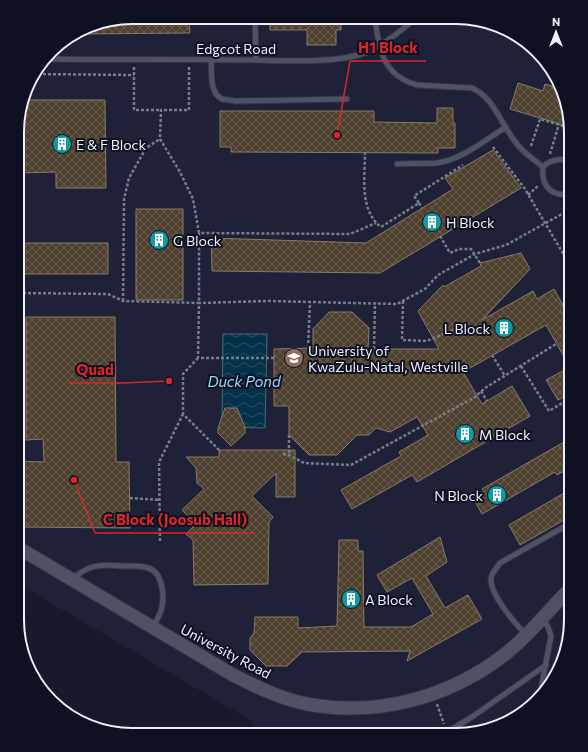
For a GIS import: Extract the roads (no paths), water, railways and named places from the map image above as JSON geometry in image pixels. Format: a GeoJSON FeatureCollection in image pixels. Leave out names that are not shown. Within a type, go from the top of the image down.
{"type":"FeatureCollection","features":[{"type":"Feature","properties":{"kind":"street","name":"University Road"},"geometry":{"type":"LineString","coordinates":[[24,551],[233,676],[260,689],[306,704],[333,707],[364,708],[394,705],[433,695],[467,679],[486,668],[505,654],[543,619],[564,596]]}},
{"type":"Feature","properties":{"kind":"lane"},"geometry":{"type":"LineString","coordinates":[[255,24],[256,60]]}},
{"type":"Feature","properties":{"kind":"lane"},"geometry":{"type":"LineString","coordinates":[[376,24],[378,45],[390,69],[408,82],[417,85],[472,88],[479,91],[488,98],[514,141],[528,155],[545,165]]}},
{"type":"Feature","properties":{"kind":"lane","name":"Edgcot Road"},"geometry":{"type":"LineString","coordinates":[[53,59],[308,60],[342,58],[357,55],[378,45],[408,24]]}},
{"type":"Feature","properties":{"kind":"lane"},"geometry":{"type":"LineString","coordinates":[[211,60],[213,87],[216,94],[222,99],[235,101],[347,99]]}},
{"type":"Feature","properties":{"kind":"lane"},"geometry":{"type":"LineString","coordinates":[[397,164],[438,162],[452,159],[506,127]]}},
{"type":"Feature","properties":{"kind":"lane"},"geometry":{"type":"LineString","coordinates":[[545,165],[556,160],[564,161]]}},
{"type":"Feature","properties":{"kind":"lane"},"geometry":{"type":"LineString","coordinates":[[545,165],[544,181],[548,190],[560,196],[564,195]]}},
{"type":"Feature","properties":{"kind":"lane"},"geometry":{"type":"LineString","coordinates":[[527,634],[516,625],[495,594],[490,579],[500,563],[564,527]]}},
{"type":"Feature","properties":{"kind":"lane"},"geometry":{"type":"LineString","coordinates":[[72,579],[83,570],[98,565],[148,568],[155,572],[161,580],[163,592],[162,610],[152,628]]}},
{"type":"Feature","properties":{"kind":"lane"},"geometry":{"type":"LineString","coordinates":[[542,686],[551,636],[543,619]]}},
{"type":"Feature","properties":{"kind":"lane"},"geometry":{"type":"LineString","coordinates":[[454,728],[472,717],[546,664]]}},
{"type":"Feature","properties":{"kind":"water","name":"Duck Pond"},"geometry":{"type":"Polygon","coordinates":[[[223,334],[267,334],[265,428],[222,427],[223,334]]]}},
{"type":"Feature","properties":{"kind":"place","name":"H1 Block"},"geometry":{"type":"Point","coordinates":[337,135]}},
{"type":"Feature","properties":{"kind":"place","name":"E & F Block"},"geometry":{"type":"Point","coordinates":[62,144]}},
{"type":"Feature","properties":{"kind":"place","name":"H Block"},"geometry":{"type":"Point","coordinates":[432,222]}},
{"type":"Feature","properties":{"kind":"place","name":"G Block"},"geometry":{"type":"Point","coordinates":[159,240]}},
{"type":"Feature","properties":{"kind":"place","name":"L Block"},"geometry":{"type":"Point","coordinates":[504,328]}},
{"type":"Feature","properties":{"kind":"place","name":"University of KwaZulu-Natal, Westville"},"geometry":{"type":"Point","coordinates":[294,358]}},
{"type":"Feature","properties":{"kind":"place","name":"Quad"},"geometry":{"type":"Point","coordinates":[169,381]}},
{"type":"Feature","properties":{"kind":"place","name":"M Block"},"geometry":{"type":"Point","coordinates":[465,434]}},
{"type":"Feature","properties":{"kind":"place","name":"C Block (Joosub Hall)"},"geometry":{"type":"Point","coordinates":[74,480]}},
{"type":"Feature","properties":{"kind":"place","name":"N Block"},"geometry":{"type":"Point","coordinates":[497,495]}},
{"type":"Feature","properties":{"kind":"place","name":"A Block"},"geometry":{"type":"Point","coordinates":[351,599]}}]}
